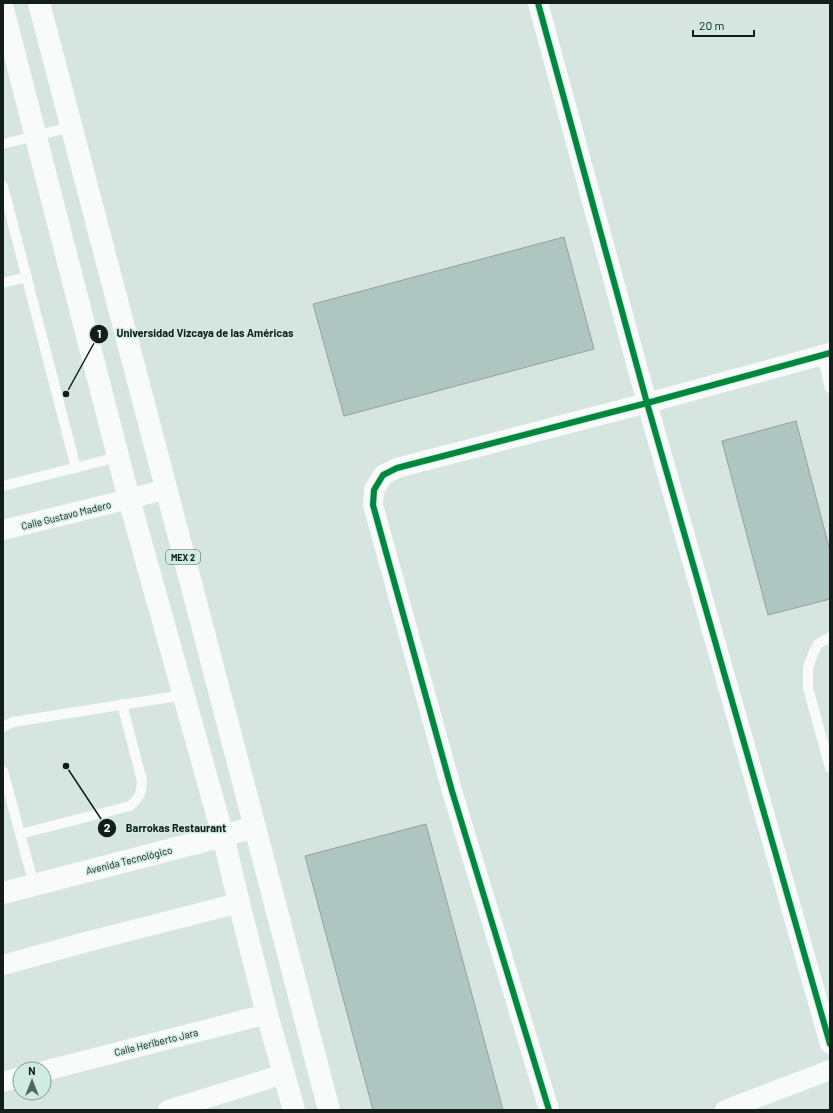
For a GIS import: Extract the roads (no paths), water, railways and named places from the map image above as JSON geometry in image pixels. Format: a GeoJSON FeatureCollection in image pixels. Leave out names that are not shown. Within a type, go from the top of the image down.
{"type":"FeatureCollection","features":[{"type":"Feature","properties":{"kind":"main road","name":"MEX 2"},"geometry":{"type":"LineString","coordinates":[[38,3],[329,1110]]}},
{"type":"Feature","properties":{"kind":"main road"},"geometry":{"type":"LineString","coordinates":[[3,9],[129,499],[223,836],[239,904],[294,1110]]}},
{"type":"Feature","properties":{"kind":"main road","name":"Avenida Tecnológico"},"geometry":{"type":"LineString","coordinates":[[3,893],[254,827]]}},
{"type":"Feature","properties":{"kind":"street"},"geometry":{"type":"LineString","coordinates":[[538,3],[648,403],[830,1044]]}},
{"type":"Feature","properties":{"kind":"street"},"geometry":{"type":"LineString","coordinates":[[549,1110],[452,792],[374,505],[374,490],[383,475],[397,468],[648,403],[826,354]]}},
{"type":"Feature","properties":{"kind":"street","name":"Calle Gustavo Madero"},"geometry":{"type":"LineString","coordinates":[[3,530],[129,499],[166,488]]}},
{"type":"Feature","properties":{"kind":"street"},"geometry":{"type":"LineString","coordinates":[[3,965],[90,941],[239,904]]}},
{"type":"Feature","properties":{"kind":"street","name":"Calle Heriberto Jara"},"geometry":{"type":"LineString","coordinates":[[52,1069],[268,1014]]}},
{"type":"Feature","properties":{"kind":"street"},"geometry":{"type":"LineString","coordinates":[[725,1110],[830,1070]]}},
{"type":"Feature","properties":{"kind":"street"},"geometry":{"type":"LineString","coordinates":[[168,1110],[284,1074]]}},
{"type":"Feature","properties":{"kind":"lane"},"geometry":{"type":"LineString","coordinates":[[3,144],[71,127]]}},
{"type":"Feature","properties":{"kind":"lane"},"geometry":{"type":"LineString","coordinates":[[3,186],[76,468]]}},
{"type":"Feature","properties":{"kind":"lane"},"geometry":{"type":"LineString","coordinates":[[3,283],[27,277]]}},
{"type":"Feature","properties":{"kind":"lane"},"geometry":{"type":"LineString","coordinates":[[826,354],[830,388]]}},
{"type":"Feature","properties":{"kind":"lane"},"geometry":{"type":"LineString","coordinates":[[3,486],[118,457]]}},
{"type":"Feature","properties":{"kind":"lane"},"geometry":{"type":"LineString","coordinates":[[830,637],[818,644],[812,654],[808,668],[808,688],[830,768]]}},
{"type":"Feature","properties":{"kind":"lane"},"geometry":{"type":"LineString","coordinates":[[3,727],[14,722],[184,695]]}},
{"type":"Feature","properties":{"kind":"lane"},"geometry":{"type":"LineString","coordinates":[[20,834],[130,806],[138,799],[142,781],[122,704]]}},
{"type":"Feature","properties":{"kind":"lane"},"geometry":{"type":"LineString","coordinates":[[3,771],[34,884]]}},
{"type":"Feature","properties":{"kind":"place","name":"Universidad Vizcaya de las Américas"},"geometry":{"type":"Point","coordinates":[66,394]}},
{"type":"Feature","properties":{"kind":"place","name":"Barrokas Restaurant"},"geometry":{"type":"Point","coordinates":[66,766]}}]}
